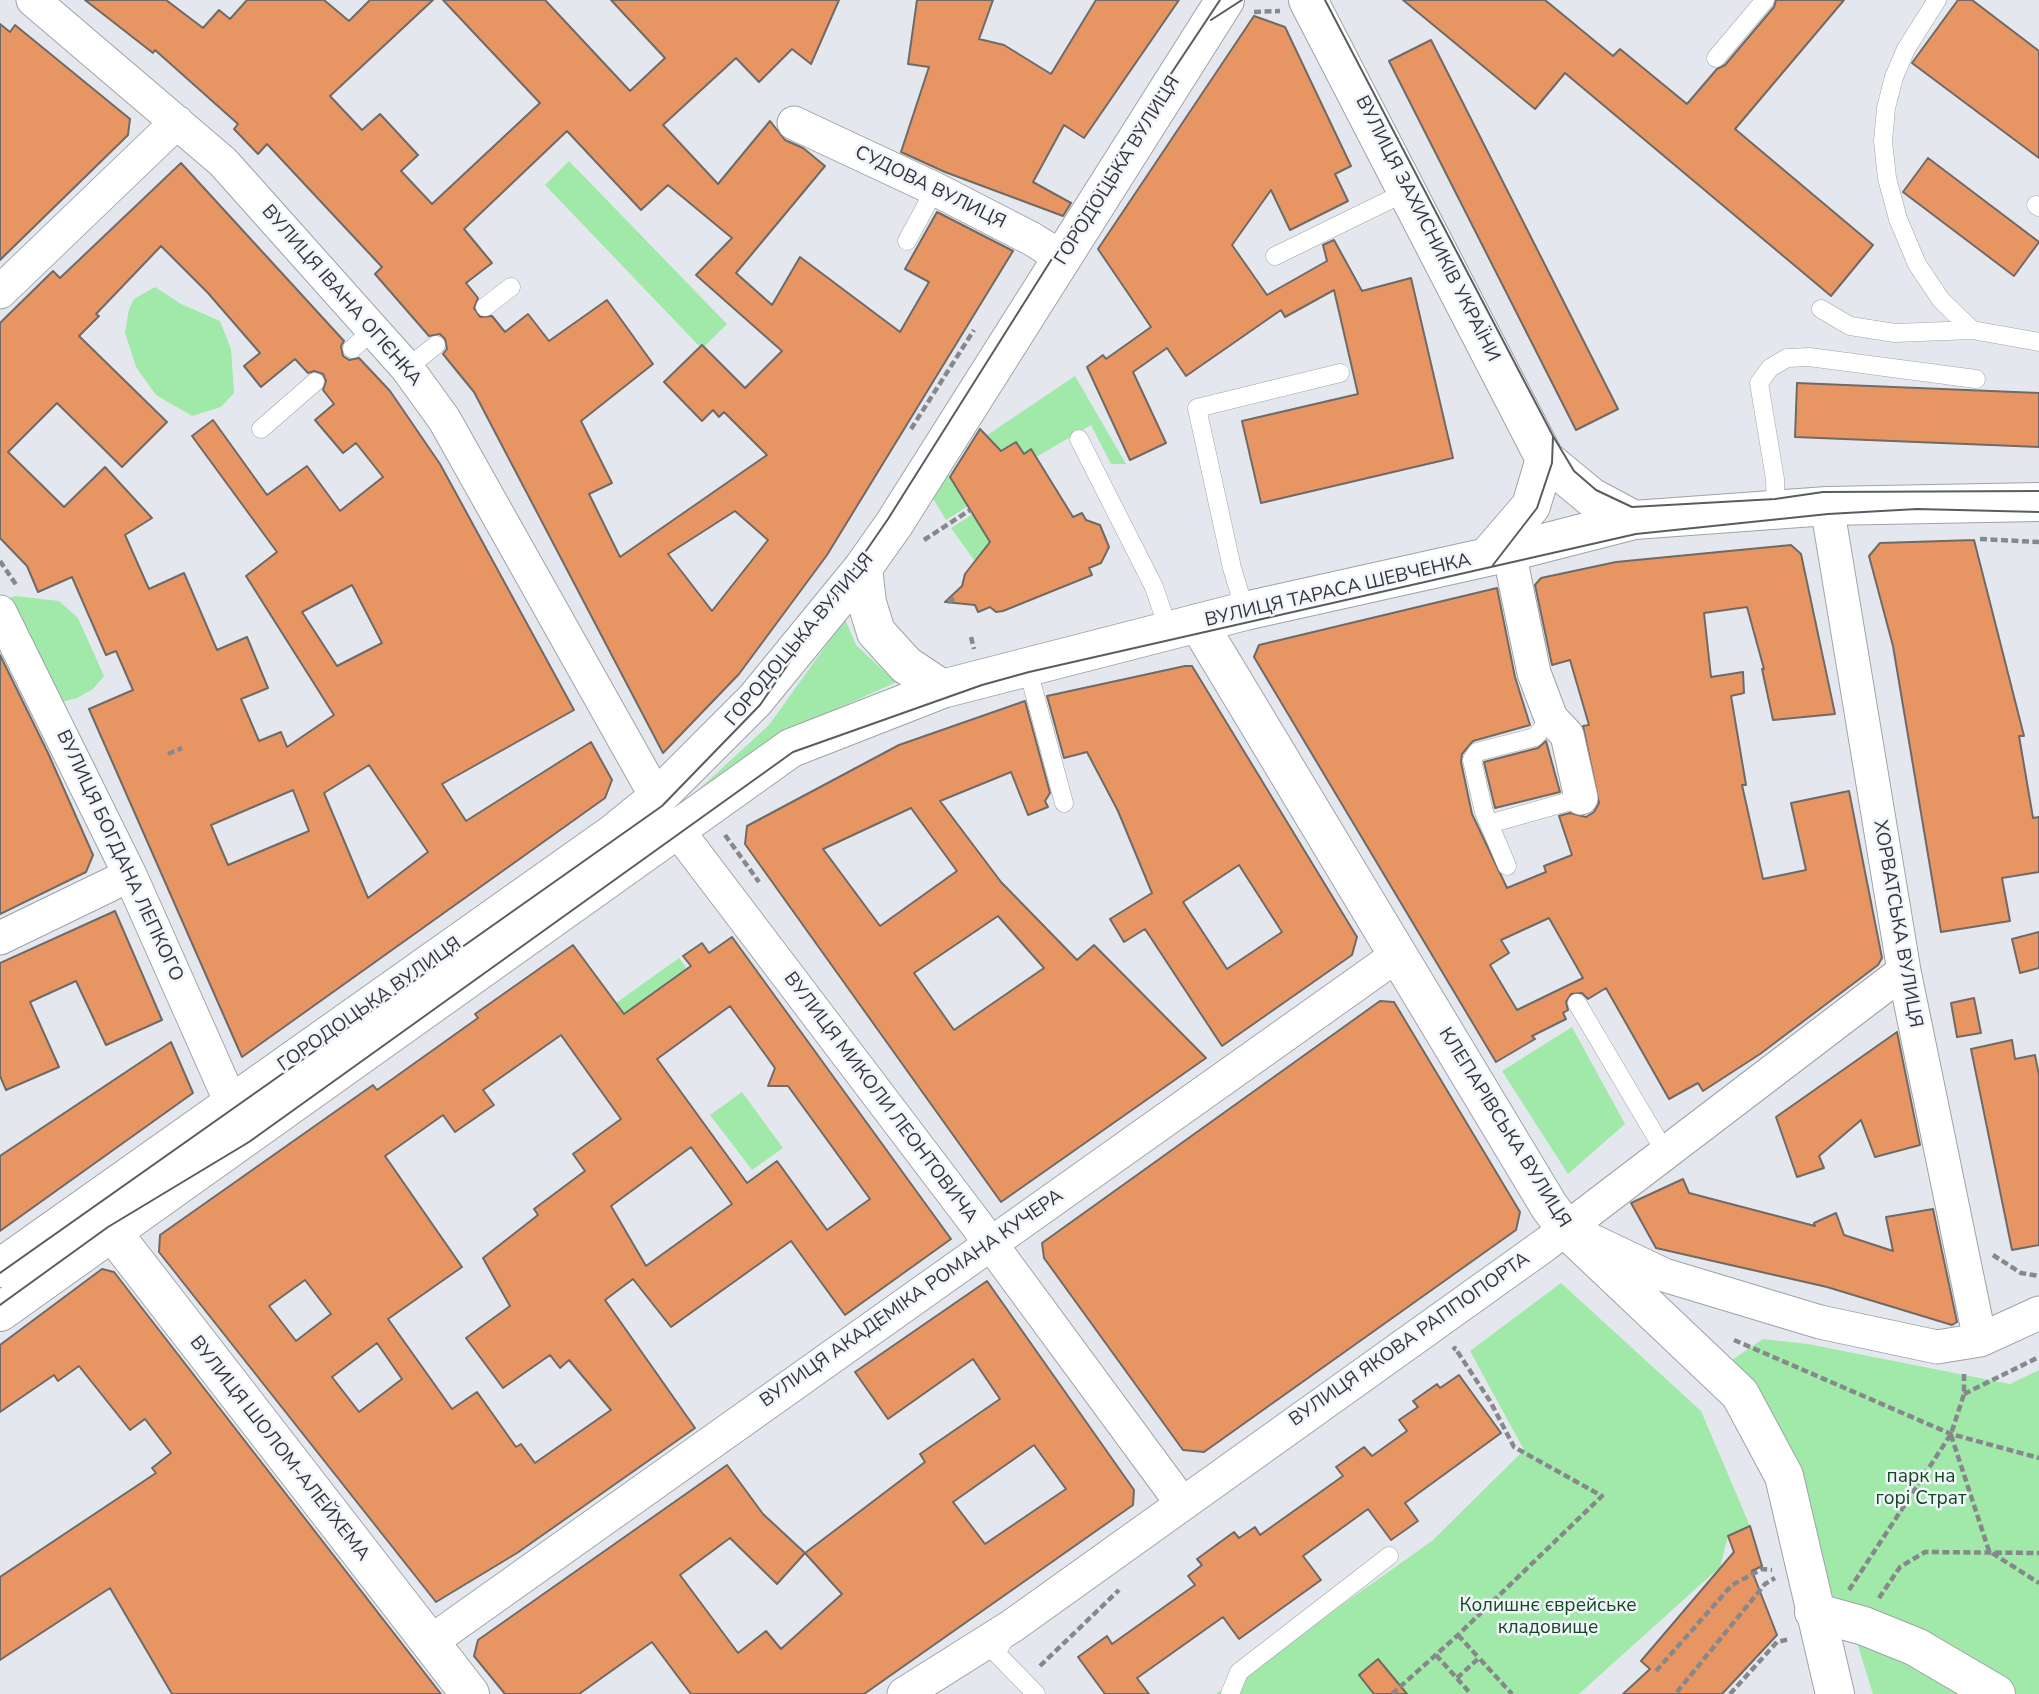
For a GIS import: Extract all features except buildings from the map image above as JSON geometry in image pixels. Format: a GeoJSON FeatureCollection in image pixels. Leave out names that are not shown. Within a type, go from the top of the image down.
{"type":"FeatureCollection","features":[{"type":"Feature","properties":{"kind":"main road","name":"ГОРОДОЦЬКА ВУЛИЦЯ"},"geometry":{"type":"LineString","coordinates":[[239,1120],[657,798],[755,700],[863,568],[1064,259],[1225,0]]}},
{"type":"Feature","properties":{"kind":"main road","name":"ВУЛИЦЯ ЗАХИСНИКІВ УКРАЇНИ"},"geometry":{"type":"LineString","coordinates":[[1308,0],[1545,459],[1591,497],[1634,520]]}},
{"type":"Feature","properties":{"kind":"main road"},"geometry":{"type":"LineString","coordinates":[[1498,555],[1531,506],[1545,459]]}},
{"type":"Feature","properties":{"kind":"main road","name":"ВУЛИЦЯ ТАРАСА ШЕВЧЕНКА"},"geometry":{"type":"LineString","coordinates":[[678,831],[791,748],[942,689],[1245,611],[1498,555],[1634,520],[1828,506],[2039,502]]}},
{"type":"Feature","properties":{"kind":"main road"},"geometry":{"type":"LineString","coordinates":[[863,568],[867,603],[877,632],[906,665],[942,689]]}},
{"type":"Feature","properties":{"kind":"main road","name":"КЛЕПАРІВСЬКА ВУЛИЦЯ"},"geometry":{"type":"LineString","coordinates":[[1184,627],[1396,956],[1565,1228],[1740,1394],[1783,1476],[1819,1616],[1835,1694]]}},
{"type":"Feature","properties":{"kind":"main road","name":"ГОРОДОЦЬКА ВУЛИЦЯ"},"geometry":{"type":"LineString","coordinates":[[0,1312],[101,1218],[239,1120],[678,831]]}},
{"type":"Feature","properties":{"kind":"main road","name":"ГОРОДОЦЬКА ВУЛИЦЯ"},"geometry":{"type":"LineString","coordinates":[[0,1268],[101,1218]]}},
{"type":"Feature","properties":{"kind":"main road","name":"ВУЛИЦЯ ШОЛОМ-АЛЕЙХЕМА"},"geometry":{"type":"LineString","coordinates":[[101,1218],[470,1694]]}},
{"type":"Feature","properties":{"kind":"main road"},"geometry":{"type":"LineString","coordinates":[[1819,1616],[1864,1626],[1916,1647],[1996,1694]]}},
{"type":"Feature","properties":{"kind":"street","name":"ВУЛИЦЯ ІВАНА ОГІЄНКА"},"geometry":{"type":"LineString","coordinates":[[33,0],[223,162],[363,339],[407,368],[444,419],[657,798]]}},
{"type":"Feature","properties":{"kind":"street"},"geometry":{"type":"LineString","coordinates":[[0,292],[177,122]]}},
{"type":"Feature","properties":{"kind":"street","name":"СУДОВА ВУЛИЦЯ"},"geometry":{"type":"LineString","coordinates":[[794,123],[934,189],[1032,239],[1064,259]]}},
{"type":"Feature","properties":{"kind":"street","name":"ХОРВАТСЬКА ВУЛИЦЯ"},"geometry":{"type":"LineString","coordinates":[[1828,506],[1904,971],[1972,1354]]}},
{"type":"Feature","properties":{"kind":"street"},"geometry":{"type":"LineString","coordinates":[[1498,555],[1534,674],[1551,718],[1567,735],[1581,798]]}},
{"type":"Feature","properties":{"kind":"street","name":"ВУЛИЦЯ БОГДАНА ЛЕПКОГО"},"geometry":{"type":"LineString","coordinates":[[0,612],[130,875],[239,1120]]}},
{"type":"Feature","properties":{"kind":"street","name":"ВУЛИЦЯ МИКОЛИ ЛЕОНТОВИЧА"},"geometry":{"type":"LineString","coordinates":[[678,831],[990,1243],[1181,1502]]}},
{"type":"Feature","properties":{"kind":"street"},"geometry":{"type":"LineString","coordinates":[[0,938],[130,875]]}},
{"type":"Feature","properties":{"kind":"street","name":"ВУЛИЦЯ АКАДЕМІКА РОМАНА КУЧЕРА"},"geometry":{"type":"LineString","coordinates":[[429,1643],[1396,956]]}},
{"type":"Feature","properties":{"kind":"street","name":"ВУЛИЦЯ ЯКОВА РАППОПОРТА"},"geometry":{"type":"LineString","coordinates":[[904,1694],[1012,1626],[1565,1228],[1904,971]]}},
{"type":"Feature","properties":{"kind":"street"},"geometry":{"type":"LineString","coordinates":[[1565,1228],[1664,1275],[1820,1322],[1972,1354],[2039,1313]]}},
{"type":"Feature","properties":{"kind":"lane"},"geometry":{"type":"LineString","coordinates":[[1716,58],[1765,0]]}},
{"type":"Feature","properties":{"kind":"lane"},"geometry":{"type":"LineString","coordinates":[[1937,0],[1906,49],[1894,77],[1886,108],[1884,141],[1887,178],[1898,219],[1917,264],[1941,300],[1972,330]]}},
{"type":"Feature","properties":{"kind":"lane"},"geometry":{"type":"LineString","coordinates":[[906,241],[934,189]]}},
{"type":"Feature","properties":{"kind":"lane"},"geometry":{"type":"LineString","coordinates":[[1275,256],[1408,191]]}},
{"type":"Feature","properties":{"kind":"lane"},"geometry":{"type":"LineString","coordinates":[[485,307],[511,287]]}},
{"type":"Feature","properties":{"kind":"lane"},"geometry":{"type":"LineString","coordinates":[[1821,310],[1850,326],[1895,333],[1972,330],[2039,342]]}},
{"type":"Feature","properties":{"kind":"lane"},"geometry":{"type":"LineString","coordinates":[[407,368],[436,345]]}},
{"type":"Feature","properties":{"kind":"lane"},"geometry":{"type":"LineString","coordinates":[[1776,509],[1775,479],[1759,383],[1770,368],[1787,358],[1809,357],[1976,379]]}},
{"type":"Feature","properties":{"kind":"lane"},"geometry":{"type":"LineString","coordinates":[[1245,611],[1225,537],[1197,408],[1340,373]]}},
{"type":"Feature","properties":{"kind":"lane"},"geometry":{"type":"LineString","coordinates":[[261,429],[315,382]]}},
{"type":"Feature","properties":{"kind":"lane"},"geometry":{"type":"LineString","coordinates":[[1079,439],[1154,587],[1184,627]]}},
{"type":"Feature","properties":{"kind":"lane"},"geometry":{"type":"LineString","coordinates":[[1027,666],[1064,803]]}},
{"type":"Feature","properties":{"kind":"lane"},"geometry":{"type":"LineString","coordinates":[[1507,866],[1489,824],[1472,760],[1477,752],[1535,737],[1551,718]]}},
{"type":"Feature","properties":{"kind":"lane"},"geometry":{"type":"LineString","coordinates":[[1489,824],[1581,798]]}},
{"type":"Feature","properties":{"kind":"lane"},"geometry":{"type":"LineString","coordinates":[[1577,1003],[1665,1152]]}},
{"type":"Feature","properties":{"kind":"lane"},"geometry":{"type":"LineString","coordinates":[[1230,1694],[1239,1672],[1389,1556]]}},
{"type":"Feature","properties":{"kind":"lane"},"geometry":{"type":"LineString","coordinates":[[1012,1626],[996,1653],[1036,1694]]}},
{"type":"Feature","properties":{"kind":"path"},"geometry":{"type":"LineString","coordinates":[[910,431],[975,329]]}},
{"type":"Feature","properties":{"kind":"path"},"geometry":{"type":"LineString","coordinates":[[921,542],[970,510]]}},
{"type":"Feature","properties":{"kind":"path"},"geometry":{"type":"LineString","coordinates":[[948,602],[956,598]]}},
{"type":"Feature","properties":{"kind":"path"},"geometry":{"type":"LineString","coordinates":[[168,754],[182,748]]}},
{"type":"Feature","properties":{"kind":"path"},"geometry":{"type":"LineString","coordinates":[[1723,1335],[1951,1434],[2039,1458]]}},
{"type":"Feature","properties":{"kind":"path"},"geometry":{"type":"LineString","coordinates":[[1392,1694],[1458,1635],[1602,1496],[1514,1447],[1490,1401],[1455,1348],[1445,1355]]}},
{"type":"Feature","properties":{"kind":"path"},"geometry":{"type":"LineString","coordinates":[[1730,1694],[1777,1642],[1819,1616],[1951,1434],[1964,1394],[1972,1354]]}},
{"type":"Feature","properties":{"kind":"path"},"geometry":{"type":"LineString","coordinates":[[1964,1394],[2039,1357]]}},
{"type":"Feature","properties":{"kind":"path"},"geometry":{"type":"LineString","coordinates":[[1951,1434],[1989,1550],[2039,1583]]}},
{"type":"Feature","properties":{"kind":"path"},"geometry":{"type":"LineString","coordinates":[[1876,1601],[1900,1567],[1925,1552],[1989,1550],[2039,1553]]}},
{"type":"Feature","properties":{"kind":"path"},"geometry":{"type":"LineString","coordinates":[[1656,1671],[1732,1585],[1762,1569],[1774,1570]]}},
{"type":"Feature","properties":{"kind":"path"},"geometry":{"type":"LineString","coordinates":[[1677,1692],[1765,1584],[1776,1577]]}},
{"type":"Feature","properties":{"kind":"path"},"geometry":{"type":"LineString","coordinates":[[1023,1680],[1120,1589]]}},
{"type":"Feature","properties":{"kind":"path"},"geometry":{"type":"LineString","coordinates":[[1458,1635],[1512,1694]]}},
{"type":"Feature","properties":{"kind":"path"},"geometry":{"type":"LineString","coordinates":[[1436,1655],[1471,1694]]}},
{"type":"Feature","properties":{"kind":"path"},"geometry":{"type":"LineString","coordinates":[[1457,1678],[1479,1658]]}},
{"type":"Feature","properties":{"kind":"green space"},"geometry":{"type":"Polygon","coordinates":[[[569,161],[727,324],[702,349],[545,185],[569,161]]]}},
{"type":"Feature","properties":{"kind":"green space"},"geometry":{"type":"Polygon","coordinates":[[[155,287],[181,304],[220,321],[231,349],[234,393],[221,407],[192,416],[156,395],[136,367],[125,333],[129,309],[134,299],[155,287]]]}},
{"type":"Feature","properties":{"kind":"green space"},"geometry":{"type":"Polygon","coordinates":[[[1075,376],[1126,464],[1111,464],[1091,425],[1036,457],[1031,449],[1024,454],[1016,442],[1001,451],[986,436],[1075,376]]]}},
{"type":"Feature","properties":{"kind":"green space"},"geometry":{"type":"Polygon","coordinates":[[[947,473],[968,506],[946,520],[932,497],[947,473]]]}},
{"type":"Feature","properties":{"kind":"green space"},"geometry":{"type":"Polygon","coordinates":[[[973,514],[996,551],[974,560],[951,528],[973,514]]]}},
{"type":"Feature","properties":{"kind":"green space"},"geometry":{"type":"Polygon","coordinates":[[[15,596],[59,601],[78,618],[104,676],[93,689],[77,698],[62,702],[5,600],[15,596]]]}},
{"type":"Feature","properties":{"kind":"green space"},"geometry":{"type":"Polygon","coordinates":[[[845,619],[856,645],[884,671],[901,680],[779,735],[700,800],[695,793],[769,725],[845,619]]]}},
{"type":"Feature","properties":{"kind":"green space"},"geometry":{"type":"Polygon","coordinates":[[[679,958],[687,969],[624,1014],[616,1003],[679,958]]]}},
{"type":"Feature","properties":{"kind":"green space"},"geometry":{"type":"Polygon","coordinates":[[[1572,1027],[1625,1124],[1568,1174],[1502,1071],[1572,1027]]]}},
{"type":"Feature","properties":{"kind":"green space"},"geometry":{"type":"Polygon","coordinates":[[[742,1092],[783,1148],[752,1170],[710,1115],[742,1092]]]}},
{"type":"Feature","properties":{"kind":"green space","name":"Колишнє єврейське кладовище"},"geometry":{"type":"Polygon","coordinates":[[[1561,1283],[1701,1411],[1750,1526],[1728,1536],[1720,1567],[1579,1694],[1216,1694],[1432,1541],[1524,1450],[1470,1351],[1561,1283]]]}},
{"type":"Feature","properties":{"kind":"green space","name":"парк на горі Страт"},"geometry":{"type":"Polygon","coordinates":[[[1763,1339],[1808,1344],[2010,1384],[2039,1370],[2039,1694],[1873,1694],[1848,1614],[1822,1597],[1729,1362],[1763,1339]]]}},
{"type":"Feature","properties":{"kind":"tram line"},"geometry":{"type":"LineString","coordinates":[[0,1273],[662,806],[760,705],[888,519],[1123,146],[1220,0]]}},
{"type":"Feature","properties":{"kind":"tram line"},"geometry":{"type":"LineString","coordinates":[[1211,20],[1242,0]]}},
{"type":"Feature","properties":{"kind":"tram line"},"geometry":{"type":"LineString","coordinates":[[1325,0],[1553,436],[1574,471],[1596,490],[1632,507],[1775,499],[1823,492],[2039,491]]}},
{"type":"Feature","properties":{"kind":"tram line"},"geometry":{"type":"LineString","coordinates":[[1493,565],[1537,508],[1552,463],[1553,436]]}},
{"type":"Feature","properties":{"kind":"tram line"},"geometry":{"type":"LineString","coordinates":[[0,1305],[108,1227],[249,1142],[793,752],[982,685],[1029,672],[1636,534],[1828,514],[1917,509],[2039,512]]}}]}
